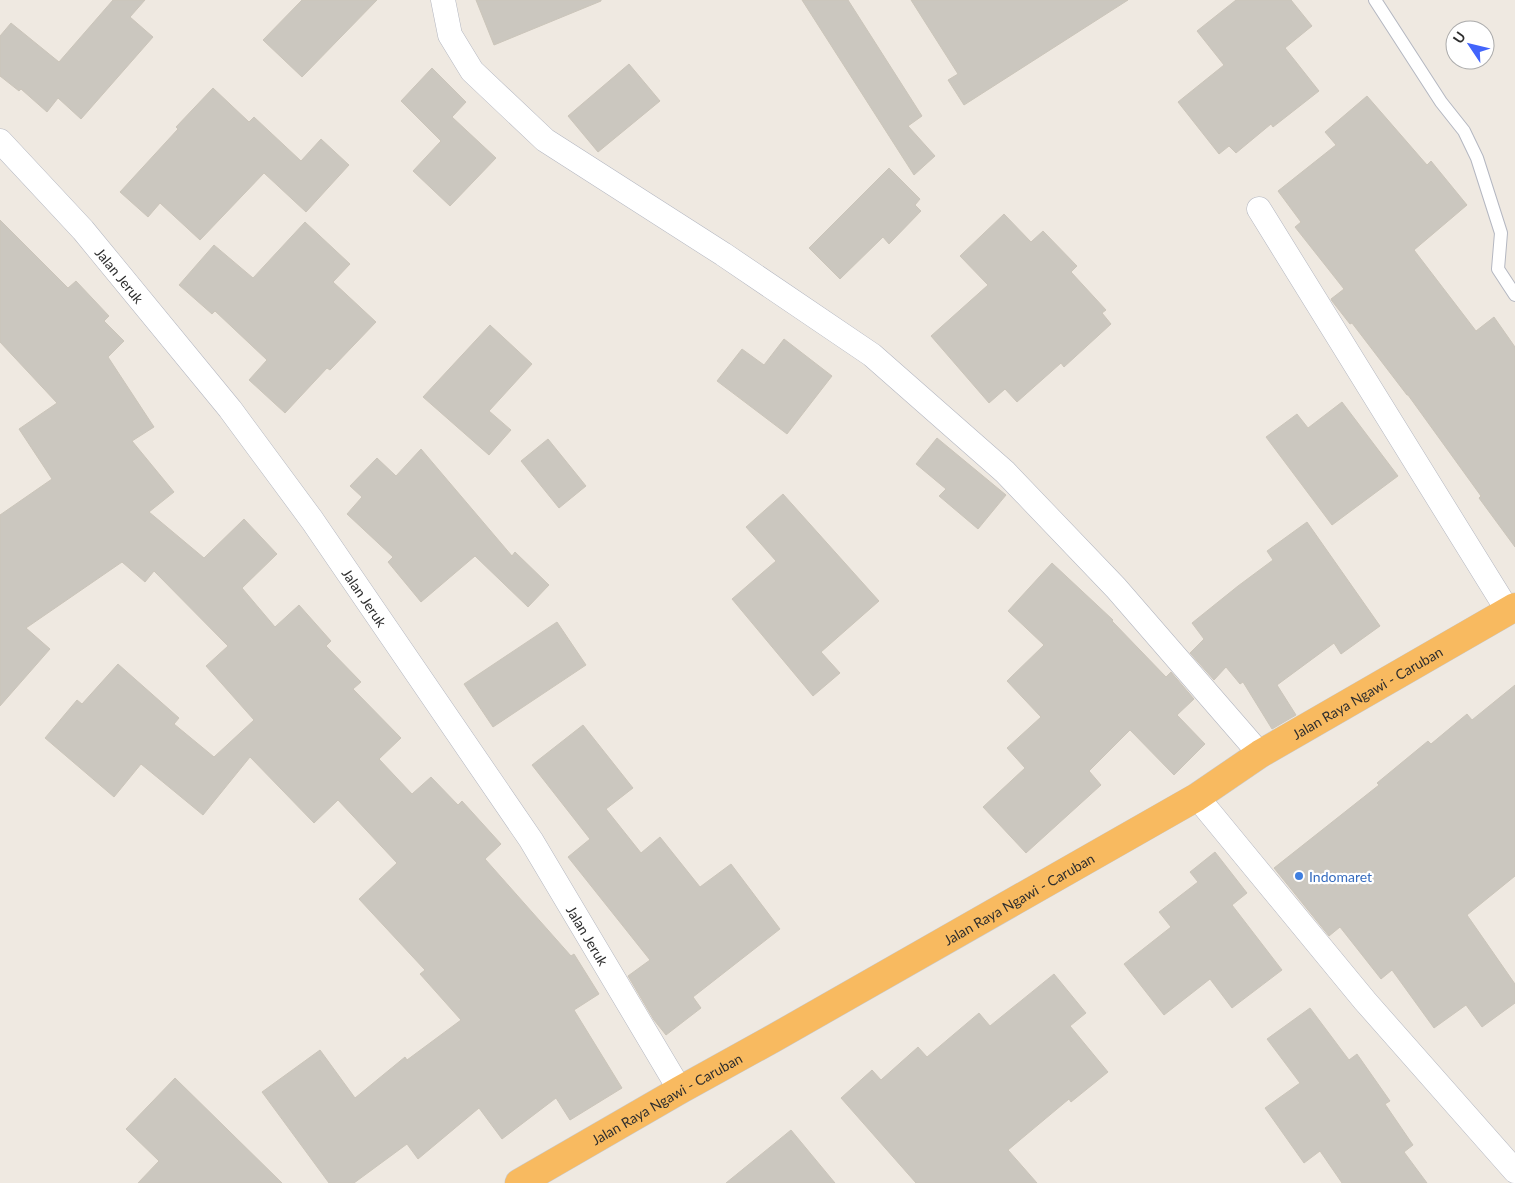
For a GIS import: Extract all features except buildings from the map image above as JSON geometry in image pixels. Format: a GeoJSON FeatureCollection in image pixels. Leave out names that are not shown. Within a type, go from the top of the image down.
{"type":"FeatureCollection","features":[{"type":"Feature","properties":{"kind":"highway","name":"Jalan Raya Ngawi - Caruban"},"geometry":{"type":"LineString","coordinates":[[519,1183],[1197,798],[1260,754],[1512,609]]}},
{"type":"Feature","properties":{"kind":"street"},"geometry":{"type":"LineString","coordinates":[[443,0],[450,35],[472,71],[545,140],[723,254],[872,355],[1006,472],[1116,588],[1260,754]]}},
{"type":"Feature","properties":{"kind":"street","name":"Jalan Jeruk"},"geometry":{"type":"LineString","coordinates":[[0,141],[83,230],[163,327],[230,409],[312,520],[531,840],[680,1090]]}},
{"type":"Feature","properties":{"kind":"street"},"geometry":{"type":"LineString","coordinates":[[1259,209],[1512,609]]}},
{"type":"Feature","properties":{"kind":"street"},"geometry":{"type":"LineString","coordinates":[[1197,798],[1365,1001],[1515,1171]]}},
{"type":"Feature","properties":{"kind":"lane"},"geometry":{"type":"LineString","coordinates":[[1375,0],[1442,102],[1464,131],[1476,158],[1501,233],[1498,269],[1515,296]]}},
{"type":"Feature","properties":{"kind":"place","name":"Indomaret"},"geometry":{"type":"Point","coordinates":[1299,876]}}]}
